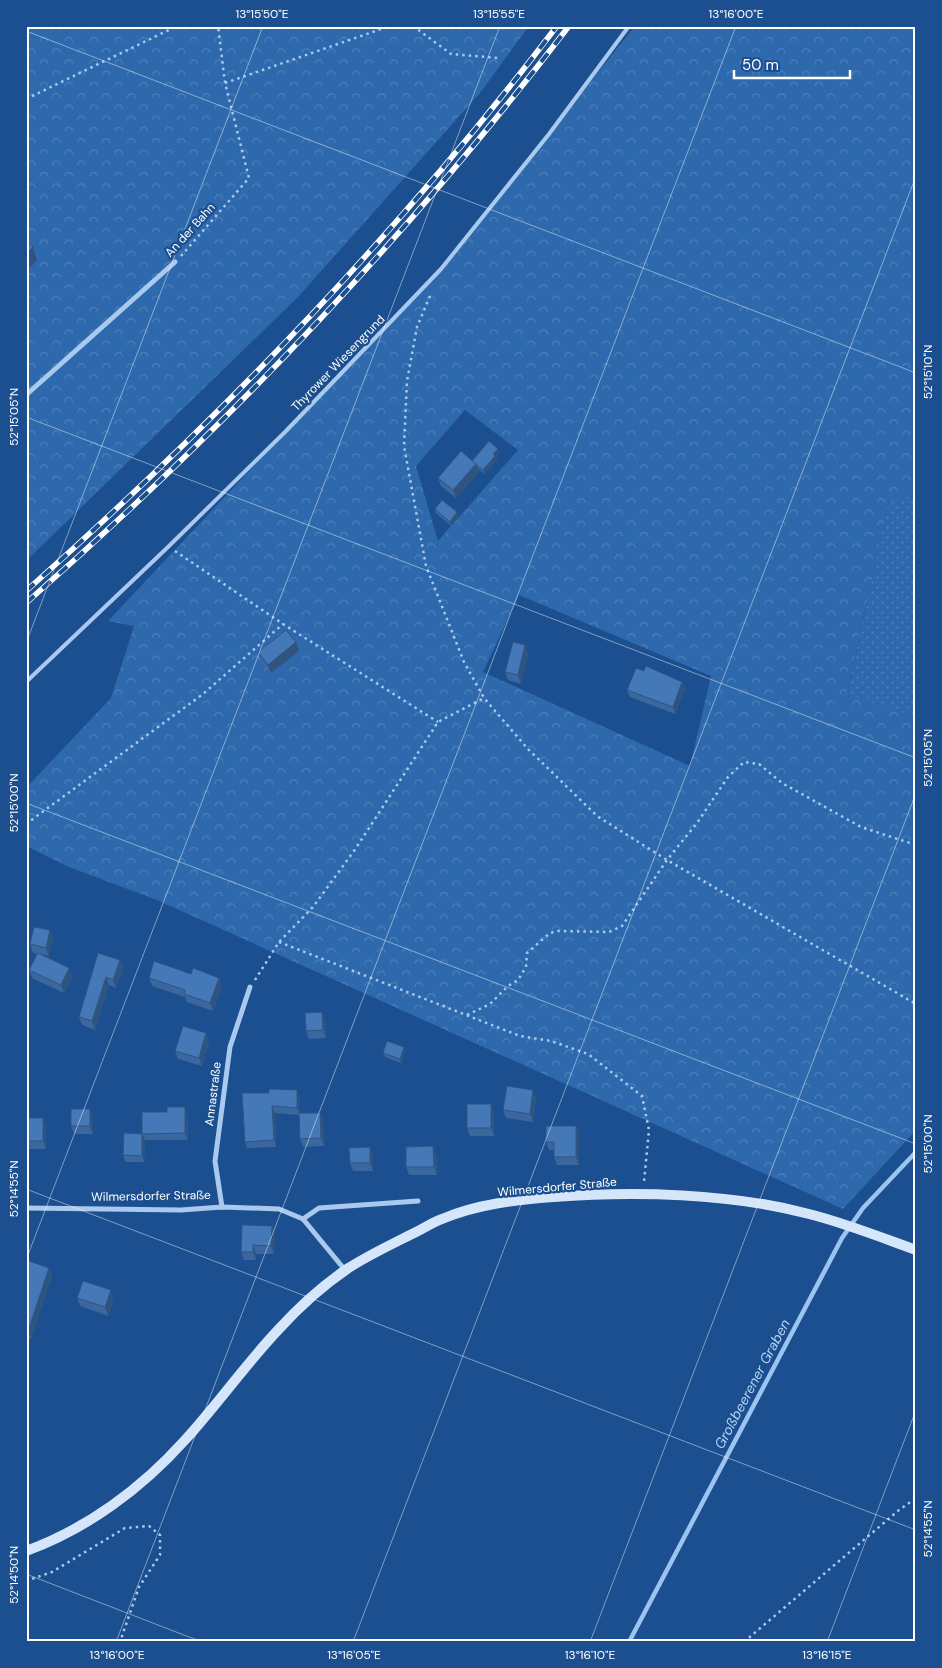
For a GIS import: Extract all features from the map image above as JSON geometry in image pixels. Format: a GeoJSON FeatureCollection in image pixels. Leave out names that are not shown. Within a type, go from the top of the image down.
{"type":"FeatureCollection","features":[{"type":"Feature","properties":{"kind":"main road","name":"Wilmersdorfer Straße"},"geometry":{"type":"LineString","coordinates":[[345,1270],[380,1249],[443,1218],[480,1207],[528,1199],[574,1196],[643,1194],[714,1198],[789,1209],[820,1217],[916,1250]]}},
{"type":"Feature","properties":{"kind":"main road"},"geometry":{"type":"LineString","coordinates":[[26,1551],[57,1538],[93,1518],[117,1502],[152,1473],[186,1440],[278,1329],[345,1270]]}},
{"type":"Feature","properties":{"kind":"street","name":"An der Bahn"},"geometry":{"type":"LineString","coordinates":[[26,395],[175,262]]}},
{"type":"Feature","properties":{"kind":"street","name":"Annastraße"},"geometry":{"type":"LineString","coordinates":[[222,1207],[215,1161],[230,1047],[250,987]]}},
{"type":"Feature","properties":{"kind":"street"},"geometry":{"type":"LineString","coordinates":[[303,1219],[320,1208],[418,1201]]}},
{"type":"Feature","properties":{"kind":"street","name":"Wilmersdorfer Straße"},"geometry":{"type":"LineString","coordinates":[[27,1210],[181,1210],[222,1207],[279,1209],[303,1219],[345,1270]]}},
{"type":"Feature","properties":{"kind":"lane","name":"Thyrower Wiesengrund"},"geometry":{"type":"LineString","coordinates":[[26,682],[286,431],[442,269],[548,134],[629,26]]}},
{"type":"Feature","properties":{"kind":"path"},"geometry":{"type":"LineString","coordinates":[[225,84],[390,26]]}},
{"type":"Feature","properties":{"kind":"path"},"geometry":{"type":"LineString","coordinates":[[413,26],[451,54],[498,58]]}},
{"type":"Feature","properties":{"kind":"path"},"geometry":{"type":"LineString","coordinates":[[26,99],[175,27],[217,27]]}},
{"type":"Feature","properties":{"kind":"path","name":"An der Bahn"},"geometry":{"type":"LineString","coordinates":[[175,262],[249,178],[225,84],[217,27]]}},
{"type":"Feature","properties":{"kind":"path"},"geometry":{"type":"LineString","coordinates":[[431,294],[417,327],[407,381],[404,446],[426,566],[464,662],[484,698],[528,748],[597,816],[667,860],[916,1004]]}},
{"type":"Feature","properties":{"kind":"path"},"geometry":{"type":"LineString","coordinates":[[168,547],[283,624],[438,722]]}},
{"type":"Feature","properties":{"kind":"path"},"geometry":{"type":"LineString","coordinates":[[26,824],[203,694],[283,624]]}},
{"type":"Feature","properties":{"kind":"path"},"geometry":{"type":"LineString","coordinates":[[250,987],[279,942],[313,907],[356,848],[438,722],[484,698]]}},
{"type":"Feature","properties":{"kind":"path"},"geometry":{"type":"LineString","coordinates":[[466,1015],[490,1004],[508,986],[518,980],[526,967],[528,953],[550,933],[558,931],[609,932],[622,926],[667,860],[697,823],[728,777],[744,762],[759,764],[782,783],[861,827],[916,845]]}},
{"type":"Feature","properties":{"kind":"path"},"geometry":{"type":"LineString","coordinates":[[279,942],[520,1036],[551,1041],[588,1054],[642,1096],[649,1130],[643,1194]]}},
{"type":"Feature","properties":{"kind":"path"},"geometry":{"type":"LineString","coordinates":[[744,1642],[899,1510],[916,1498]]}},
{"type":"Feature","properties":{"kind":"path"},"geometry":{"type":"LineString","coordinates":[[26,1581],[52,1572],[125,1528],[149,1526],[160,1535],[160,1555],[139,1587],[120,1642]]}},
{"type":"Feature","properties":{"kind":"green space"},"geometry":{"type":"Polygon","coordinates":[[[26,26],[529,26],[480,93],[298,297],[26,561],[26,26]]]}},
{"type":"Feature","properties":{"kind":"green space"},"geometry":{"type":"Polygon","coordinates":[[[635,26],[916,26],[916,496],[889,500],[847,694],[916,717],[916,1130],[843,1209],[157,900],[69,867],[26,846],[26,788],[111,698],[134,626],[108,621],[442,266],[635,26]],[[465,410],[416,466],[438,541],[518,450],[465,410]],[[519,595],[483,672],[690,766],[711,676],[519,595]]]}},
{"type":"Feature","properties":{"kind":"green space"},"geometry":{"type":"Polygon","coordinates":[[[916,496],[916,717],[847,695],[889,499],[916,496]]]}},
{"type":"Feature","properties":{"kind":"building"},"geometry":{"type":"Polygon","coordinates":[[[26,241],[33,247],[26,254],[26,241]]]}},
{"type":"Feature","properties":{"kind":"building"},"geometry":{"type":"Polygon","coordinates":[[[489,441],[498,449],[493,454],[495,456],[483,470],[472,461],[489,441]]]}},
{"type":"Feature","properties":{"kind":"building"},"geometry":{"type":"Polygon","coordinates":[[[461,451],[476,464],[453,490],[438,478],[461,451]]]}},
{"type":"Feature","properties":{"kind":"building"},"geometry":{"type":"Polygon","coordinates":[[[442,500],[457,512],[450,522],[435,509],[442,500]]]}},
{"type":"Feature","properties":{"kind":"building"},"geometry":{"type":"Polygon","coordinates":[[[286,630],[296,642],[268,665],[258,652],[286,630]]]}},
{"type":"Feature","properties":{"kind":"building"},"geometry":{"type":"Polygon","coordinates":[[[513,642],[525,645],[518,675],[505,672],[513,642]]]}},
{"type":"Feature","properties":{"kind":"building"},"geometry":{"type":"Polygon","coordinates":[[[646,666],[682,682],[673,707],[627,690],[636,668],[644,671],[646,666]]]}},
{"type":"Feature","properties":{"kind":"building"},"geometry":{"type":"Polygon","coordinates":[[[34,927],[50,930],[46,948],[30,944],[34,927]]]}},
{"type":"Feature","properties":{"kind":"building"},"geometry":{"type":"Polygon","coordinates":[[[38,953],[69,968],[61,985],[29,970],[38,953]]]}},
{"type":"Feature","properties":{"kind":"building"},"geometry":{"type":"Polygon","coordinates":[[[98,953],[120,960],[113,980],[106,977],[92,1021],[79,1017],[98,953]]]}},
{"type":"Feature","properties":{"kind":"building"},"geometry":{"type":"Polygon","coordinates":[[[154,961],[191,974],[193,968],[219,978],[210,1003],[184,994],[185,990],[149,978],[154,961]]]}},
{"type":"Feature","properties":{"kind":"building"},"geometry":{"type":"Polygon","coordinates":[[[322,1012],[323,1030],[306,1031],[305,1013],[322,1012]]]}},
{"type":"Feature","properties":{"kind":"building"},"geometry":{"type":"Polygon","coordinates":[[[183,1026],[206,1033],[199,1058],[175,1051],[183,1026]]]}},
{"type":"Feature","properties":{"kind":"building"},"geometry":{"type":"Polygon","coordinates":[[[387,1041],[404,1047],[400,1059],[383,1053],[387,1041]]]}},
{"type":"Feature","properties":{"kind":"building"},"geometry":{"type":"Polygon","coordinates":[[[507,1086],[533,1090],[530,1114],[503,1110],[507,1086]]]}},
{"type":"Feature","properties":{"kind":"building"},"geometry":{"type":"Polygon","coordinates":[[[269,1089],[297,1090],[297,1108],[272,1106],[274,1140],[245,1142],[242,1093],[269,1093],[269,1089]]]}},
{"type":"Feature","properties":{"kind":"building"},"geometry":{"type":"Polygon","coordinates":[[[467,1104],[491,1104],[491,1128],[467,1128],[467,1104]]]}},
{"type":"Feature","properties":{"kind":"building"},"geometry":{"type":"Polygon","coordinates":[[[167,1107],[185,1107],[185,1133],[142,1134],[142,1112],[167,1112],[167,1107]]]}},
{"type":"Feature","properties":{"kind":"building"},"geometry":{"type":"Polygon","coordinates":[[[71,1109],[90,1109],[90,1126],[71,1126],[71,1109]]]}},
{"type":"Feature","properties":{"kind":"building"},"geometry":{"type":"Polygon","coordinates":[[[299,1113],[320,1113],[321,1138],[300,1139],[299,1113]]]}},
{"type":"Feature","properties":{"kind":"building"},"geometry":{"type":"Polygon","coordinates":[[[26,1118],[43,1118],[43,1141],[26,1141],[26,1118]]]}},
{"type":"Feature","properties":{"kind":"building"},"geometry":{"type":"Polygon","coordinates":[[[546,1126],[576,1126],[576,1157],[554,1157],[554,1142],[546,1142],[546,1126]]]}},
{"type":"Feature","properties":{"kind":"building"},"geometry":{"type":"Polygon","coordinates":[[[124,1133],[142,1134],[142,1156],[123,1155],[124,1133]]]}},
{"type":"Feature","properties":{"kind":"building"},"geometry":{"type":"Polygon","coordinates":[[[433,1146],[434,1167],[406,1167],[406,1147],[433,1146]]]}},
{"type":"Feature","properties":{"kind":"building"},"geometry":{"type":"Polygon","coordinates":[[[370,1147],[370,1163],[350,1163],[349,1148],[370,1147]]]}},
{"type":"Feature","properties":{"kind":"building"},"geometry":{"type":"Polygon","coordinates":[[[242,1225],[272,1226],[271,1246],[253,1245],[253,1252],[241,1252],[242,1225]]]}},
{"type":"Feature","properties":{"kind":"building"},"geometry":{"type":"Polygon","coordinates":[[[29,1261],[49,1268],[28,1331],[26,1330],[26,1269],[29,1261]]]}},
{"type":"Feature","properties":{"kind":"building"},"geometry":{"type":"Polygon","coordinates":[[[83,1281],[111,1290],[105,1307],[77,1298],[83,1281]]]}},
{"type":"Feature","properties":{"kind":"waterway","name":"Großbeerener Graben"},"geometry":{"type":"LineString","coordinates":[[629,1642],[842,1238],[863,1208],[916,1152]]}},
{"type":"Feature","properties":{"kind":"railway"},"geometry":{"type":"LineString","coordinates":[[26,591],[169,459],[305,321],[435,177],[557,26]]}},
{"type":"Feature","properties":{"kind":"railway"},"geometry":{"type":"LineString","coordinates":[[26,603],[172,469],[312,328],[444,180],[508,104],[569,26]]}}]}
